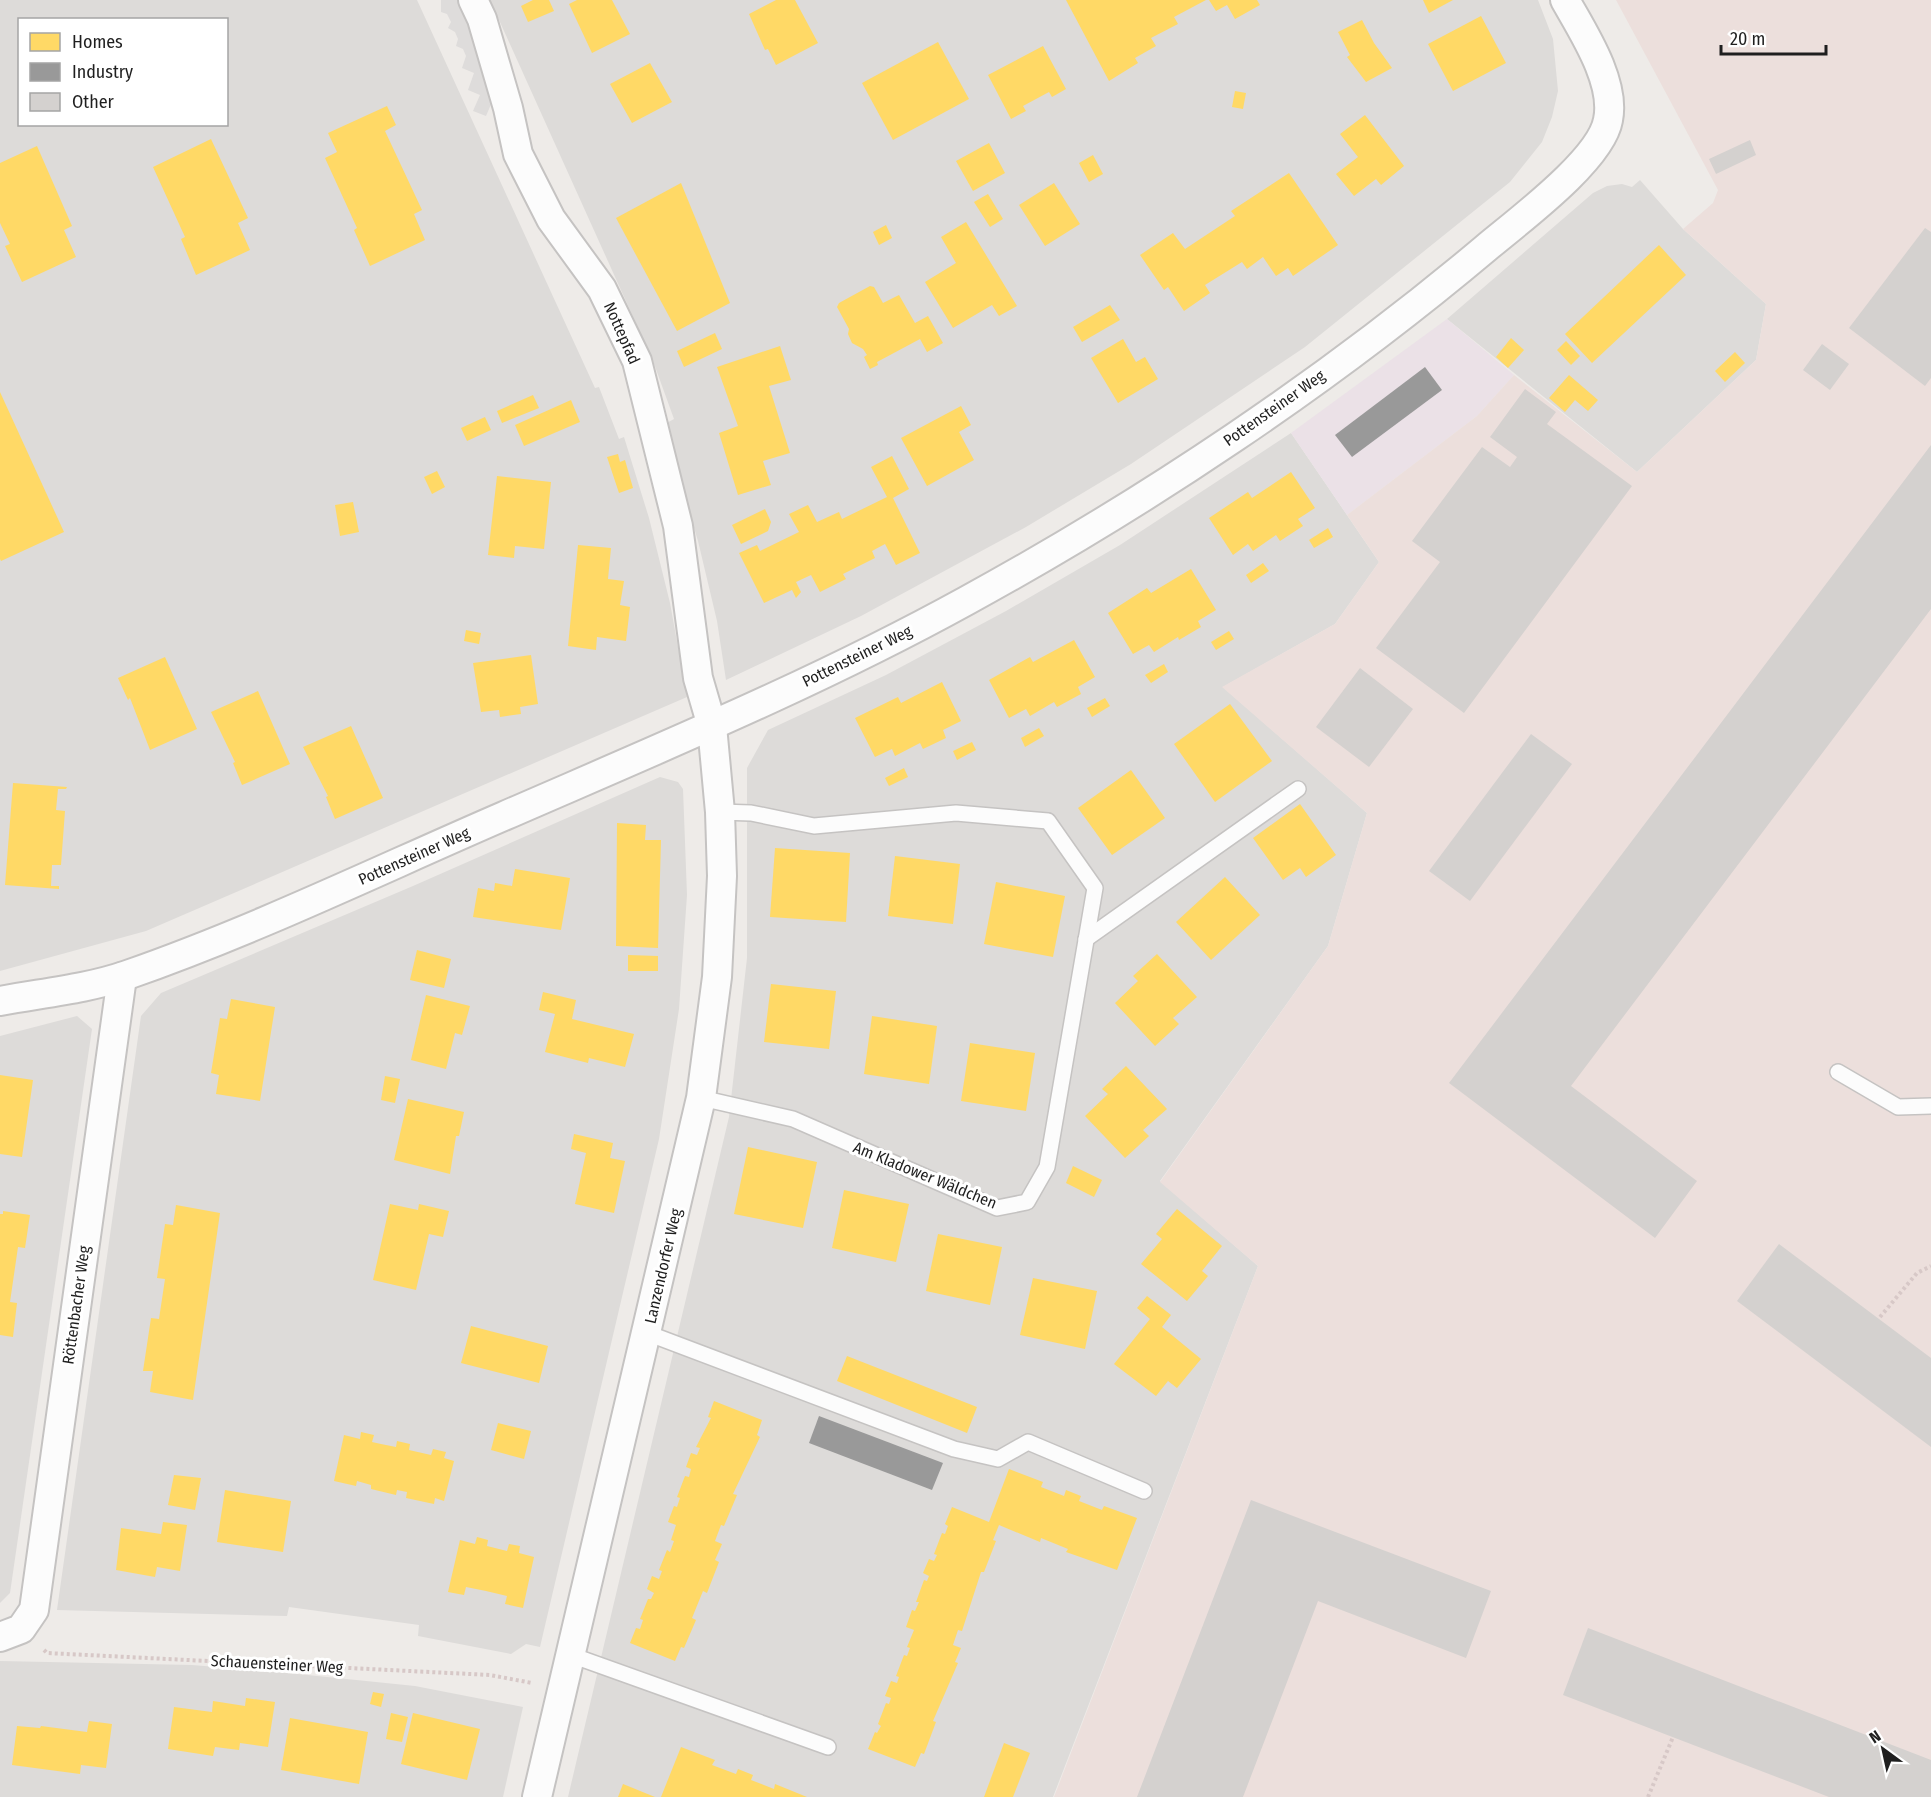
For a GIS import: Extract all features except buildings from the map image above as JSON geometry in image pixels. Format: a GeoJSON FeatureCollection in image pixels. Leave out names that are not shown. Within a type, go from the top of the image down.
{"type":"FeatureCollection","features":[{"type":"Feature","properties":{"kind":"street","name":"Nottepfad"},"geometry":{"type":"LineString","coordinates":[[473,0],[482,20],[505,97],[518,154],[551,219],[602,290],[637,361],[678,526],[698,678],[712,726]]}},
{"type":"Feature","properties":{"kind":"street","name":"Pottensteiner Weg"},"geometry":{"type":"LineString","coordinates":[[0,1002],[122,977],[271,919],[712,726],[965,602],[1078,537],[1184,471],[1422,302],[1551,193],[1591,153],[1608,124],[1609,98],[1593,52],[1565,0]]}},
{"type":"Feature","properties":{"kind":"street","name":"Lanzendorfer Weg"},"geometry":{"type":"LineString","coordinates":[[537,1797],[701,1098],[717,976],[722,876],[720,812],[712,726]]}},
{"type":"Feature","properties":{"kind":"street","name":"Röttenbacher Weg"},"geometry":{"type":"LineString","coordinates":[[11,1633],[33,1610],[122,977]]}},
{"type":"Feature","properties":{"kind":"lane"},"geometry":{"type":"LineString","coordinates":[[1086,939],[1298,789]]}},
{"type":"Feature","properties":{"kind":"lane","name":"Am Kladower Wäldchen"},"geometry":{"type":"LineString","coordinates":[[701,1098],[793,1119],[997,1208],[1028,1202],[1047,1167],[1095,888],[1048,821],[956,813],[814,826],[751,813],[720,812]]}},
{"type":"Feature","properties":{"kind":"lane"},"geometry":{"type":"LineString","coordinates":[[1838,1072],[1898,1107],[1931,1106]]}},
{"type":"Feature","properties":{"kind":"lane"},"geometry":{"type":"LineString","coordinates":[[647,1333],[954,1449],[998,1460],[1028,1442],[1144,1491]]}},
{"type":"Feature","properties":{"kind":"lane"},"geometry":{"type":"LineString","coordinates":[[571,1655],[828,1747]]}},
{"type":"Feature","properties":{"kind":"path"},"geometry":{"type":"LineString","coordinates":[[1880,1317],[1917,1273],[1931,1266]]}},
{"type":"Feature","properties":{"kind":"path","name":"Schauensteiner Weg"},"geometry":{"type":"LineString","coordinates":[[11,1633],[47,1653],[490,1675],[563,1689]]}},
{"type":"Feature","properties":{"kind":"path"},"geometry":{"type":"LineString","coordinates":[[1648,1797],[1673,1737]]}},
{"type":"Feature","properties":{"kind":"shaded area"},"geometry":{"type":"Polygon","coordinates":[[[0,0],[417,0],[595,388],[599,387],[619,439],[624,437],[649,518],[670,603],[687,697],[146,931],[0,971],[0,0]]]}},
{"type":"Feature","properties":{"kind":"shaded area"},"geometry":{"type":"Polygon","coordinates":[[[441,0],[462,0],[495,95],[486,116],[473,111],[480,95],[468,90],[474,73],[462,68],[466,56],[463,49],[456,46],[458,39],[455,32],[448,28],[451,22],[447,14],[441,12],[441,0]]]}},
{"type":"Feature","properties":{"kind":"shaded area"},"geometry":{"type":"Polygon","coordinates":[[[490,0],[1538,0],[1553,39],[1558,91],[1552,117],[1542,142],[1510,182],[1305,347],[1131,464],[1026,527],[861,616],[726,680],[717,621],[698,541],[663,425],[674,419],[653,361],[490,0]]]}},
{"type":"Feature","properties":{"kind":"shaded area"},"geometry":{"type":"Polygon","coordinates":[[[1616,0],[1931,0],[1931,1797],[1054,1797],[1258,1266],[1160,1182],[1328,946],[1367,813],[1222,687],[1335,624],[1379,562],[1347,515],[1477,416],[1514,375],[1637,472],[1756,360],[1766,304],[1683,229],[1713,203],[1718,190],[1616,0]]]}},
{"type":"Feature","properties":{"kind":"shaded area"},"geometry":{"type":"Polygon","coordinates":[[[1640,180],[1683,229],[1766,304],[1756,360],[1637,472],[1447,319],[1593,193],[1607,186],[1622,184],[1632,187],[1640,180]]]}},
{"type":"Feature","properties":{"kind":"shaded area"},"geometry":{"type":"Polygon","coordinates":[[[1447,319],[1514,375],[1477,416],[1347,515],[1291,433],[1447,319]]]}},
{"type":"Feature","properties":{"kind":"shaded area"},"geometry":{"type":"Polygon","coordinates":[[[1291,433],[1379,562],[1335,624],[1223,687],[1367,813],[1328,946],[1160,1181],[1258,1266],[1053,1797],[568,1797],[729,1117],[747,958],[747,768],[768,730],[886,675],[1006,611],[1120,545],[1291,433]]]}},
{"type":"Feature","properties":{"kind":"shaded area"},"geometry":{"type":"Polygon","coordinates":[[[660,777],[678,782],[683,789],[687,895],[679,1009],[659,1139],[540,1647],[526,1644],[511,1654],[418,1636],[419,1625],[289,1607],[287,1616],[57,1610],[141,1016],[161,993],[413,886],[660,777]]]}},
{"type":"Feature","properties":{"kind":"shaded area"},"geometry":{"type":"Polygon","coordinates":[[[77,1016],[92,1029],[10,1593],[0,1603],[0,1036],[77,1016]]]}},
{"type":"Feature","properties":{"kind":"shaded area"},"geometry":{"type":"Polygon","coordinates":[[[0,1661],[192,1665],[278,1672],[415,1686],[523,1707],[503,1797],[0,1797],[0,1661]]]}}]}
